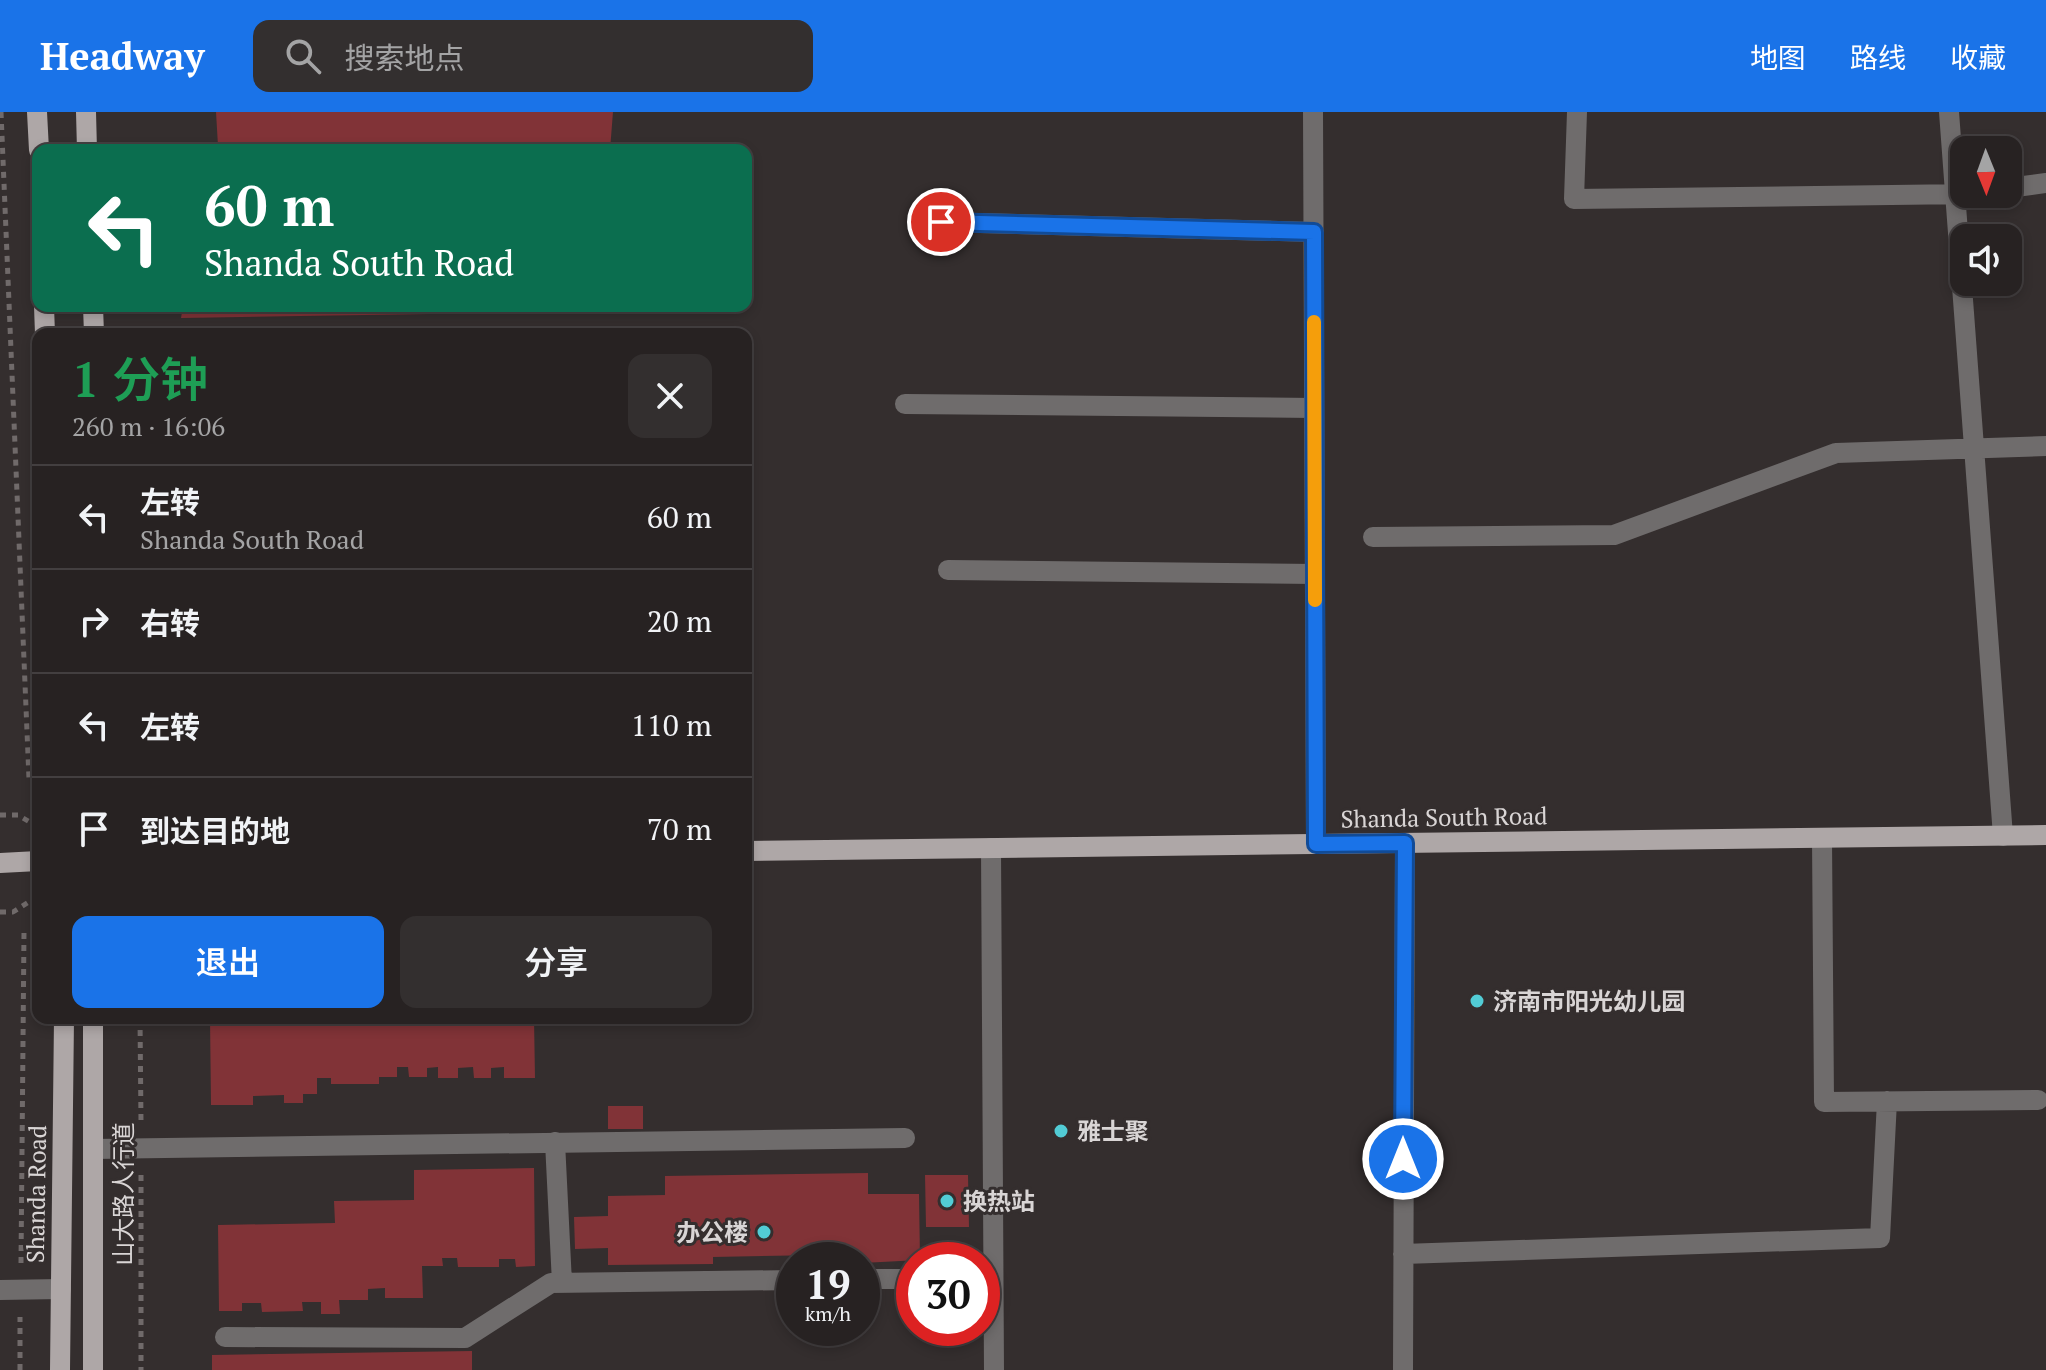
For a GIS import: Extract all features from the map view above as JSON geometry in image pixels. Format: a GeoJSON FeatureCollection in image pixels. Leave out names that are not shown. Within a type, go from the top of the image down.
{"type":"FeatureCollection","features":[{"type":"Feature","properties":{"kind":"main road"},"geometry":{"type":"LineString","coordinates":[[37,112],[39,144]]}},
{"type":"Feature","properties":{"kind":"main road"},"geometry":{"type":"LineString","coordinates":[[86,112],[87,144]]}},
{"type":"Feature","properties":{"kind":"main road","name":"Shanda South Road"},"geometry":{"type":"LineString","coordinates":[[752,851],[2046,835]]}},
{"type":"Feature","properties":{"kind":"main road"},"geometry":{"type":"LineString","coordinates":[[0,863],[32,861]]}},
{"type":"Feature","properties":{"kind":"main road","name":"Shanda Road"},"geometry":{"type":"LineString","coordinates":[[60,1370],[64,1024]]}},
{"type":"Feature","properties":{"kind":"main road"},"geometry":{"type":"LineString","coordinates":[[93,1024],[93,1370]]}},
{"type":"Feature","properties":{"kind":"street"},"geometry":{"type":"LineString","coordinates":[[1313,112],[1316,844]]}},
{"type":"Feature","properties":{"kind":"street"},"geometry":{"type":"LineString","coordinates":[[1577,112],[1574,199],[1950,195]]}},
{"type":"Feature","properties":{"kind":"street"},"geometry":{"type":"LineString","coordinates":[[1949,112],[1952,136]]}},
{"type":"Feature","properties":{"kind":"street"},"geometry":{"type":"LineString","coordinates":[[2022,186],[2046,183]]}},
{"type":"Feature","properties":{"kind":"street"},"geometry":{"type":"LineString","coordinates":[[1962,208],[1974,449],[2003,836]]}},
{"type":"Feature","properties":{"kind":"street"},"geometry":{"type":"LineString","coordinates":[[941,222],[1314,232]]}},
{"type":"Feature","properties":{"kind":"street"},"geometry":{"type":"LineString","coordinates":[[905,404],[1314,408]]}},
{"type":"Feature","properties":{"kind":"street"},"geometry":{"type":"LineString","coordinates":[[1373,537],[1614,535],[1836,453],[2046,446]]}},
{"type":"Feature","properties":{"kind":"street"},"geometry":{"type":"LineString","coordinates":[[948,570],[1315,574]]}},
{"type":"Feature","properties":{"kind":"street"},"geometry":{"type":"LineString","coordinates":[[1822,838],[1824,1102],[2038,1100]]}},
{"type":"Feature","properties":{"kind":"street"},"geometry":{"type":"LineString","coordinates":[[1403,1370],[1405,843]]}},
{"type":"Feature","properties":{"kind":"street"},"geometry":{"type":"LineString","coordinates":[[988,1242],[991,848]]}},
{"type":"Feature","properties":{"kind":"street"},"geometry":{"type":"LineString","coordinates":[[1403,1254],[1880,1238],[1887,1101]]}},
{"type":"Feature","properties":{"kind":"street"},"geometry":{"type":"LineString","coordinates":[[93,1149],[905,1138]]}},
{"type":"Feature","properties":{"kind":"street"},"geometry":{"type":"LineString","coordinates":[[555,1142],[562,1283]]}},
{"type":"Feature","properties":{"kind":"street"},"geometry":{"type":"LineString","coordinates":[[225,1337],[465,1338],[551,1283],[776,1280]]}},
{"type":"Feature","properties":{"kind":"street"},"geometry":{"type":"LineString","coordinates":[[0,1290],[61,1289]]}},
{"type":"Feature","properties":{"kind":"street"},"geometry":{"type":"LineString","coordinates":[[992,1346],[994,1370]]}},
{"type":"Feature","properties":{"kind":"path"},"geometry":{"type":"LineString","coordinates":[[1,112],[29,779]]}},
{"type":"Feature","properties":{"kind":"path"},"geometry":{"type":"LineString","coordinates":[[0,815],[18,815],[32,823]]}},
{"type":"Feature","properties":{"kind":"path"},"geometry":{"type":"LineString","coordinates":[[0,912],[13,912],[32,900]]}},
{"type":"Feature","properties":{"kind":"path"},"geometry":{"type":"LineString","coordinates":[[21,1276],[24,932]]}},
{"type":"Feature","properties":{"kind":"path","name":"山大路人行道"},"geometry":{"type":"LineString","coordinates":[[140,1024],[141,1370]]}},
{"type":"Feature","properties":{"kind":"path"},"geometry":{"type":"LineString","coordinates":[[20,1307],[20,1370]]}},
{"type":"Feature","properties":{"kind":"building"},"geometry":{"type":"Polygon","coordinates":[[[216,112],[613,112],[610,144],[218,144],[216,112]]]}},
{"type":"Feature","properties":{"kind":"building"},"geometry":{"type":"Polygon","coordinates":[[[182,312],[561,312],[181,318],[182,312]]]}},
{"type":"Feature","properties":{"kind":"building"},"geometry":{"type":"Polygon","coordinates":[[[210,1024],[534,1024],[535,1078],[504,1078],[504,1067],[491,1068],[491,1078],[474,1078],[473,1067],[458,1068],[458,1078],[438,1078],[438,1067],[427,1068],[427,1077],[409,1077],[408,1067],[397,1067],[397,1077],[379,1077],[379,1084],[331,1084],[331,1078],[317,1078],[317,1094],[303,1094],[303,1103],[284,1103],[284,1095],[253,1096],[253,1105],[211,1105],[210,1024]]]}},
{"type":"Feature","properties":{"kind":"building"},"geometry":{"type":"Polygon","coordinates":[[[608,1106],[643,1106],[643,1129],[608,1129],[608,1106]]]}},
{"type":"Feature","properties":{"kind":"building"},"geometry":{"type":"Polygon","coordinates":[[[534,1168],[535,1266],[516,1267],[515,1259],[499,1259],[499,1267],[458,1267],[457,1258],[442,1258],[443,1266],[422,1266],[423,1298],[385,1298],[385,1288],[368,1289],[368,1300],[339,1300],[340,1314],[321,1314],[321,1302],[302,1302],[303,1311],[262,1312],[261,1303],[242,1303],[242,1311],[219,1311],[218,1225],[335,1223],[334,1201],[414,1200],[414,1170],[534,1168]]]}},
{"type":"Feature","properties":{"kind":"building","name":"办公楼"},"geometry":{"type":"Polygon","coordinates":[[[868,1173],[868,1194],[919,1194],[920,1242],[896,1242],[896,1261],[880,1262],[880,1242],[776,1242],[776,1256],[713,1257],[713,1264],[608,1265],[608,1248],[575,1249],[574,1217],[608,1216],[608,1196],[665,1195],[665,1176],[868,1173]]]}},
{"type":"Feature","properties":{"kind":"building","name":"换热站"},"geometry":{"type":"Polygon","coordinates":[[[925,1175],[968,1175],[969,1227],[926,1227],[925,1175]]]}},
{"type":"Feature","properties":{"kind":"building"},"geometry":{"type":"Polygon","coordinates":[[[472,1351],[472,1370],[212,1370],[212,1355],[472,1351]]]}},
{"type":"Feature","properties":{"kind":"slow traffic"},"geometry":{"type":"LineString","coordinates":[[1314,322],[1315,600]]}},
{"type":"Feature","properties":{"kind":"place","name":"济南市阳光幼儿园"},"geometry":{"type":"Point","coordinates":[1477,1001]}},
{"type":"Feature","properties":{"kind":"place","name":"雅士聚"},"geometry":{"type":"Point","coordinates":[1061,1131]}},
{"type":"Feature","properties":{"kind":"place","name":"换热站"},"geometry":{"type":"Point","coordinates":[947,1201]}},
{"type":"Feature","properties":{"kind":"place","name":"办公楼"},"geometry":{"type":"Point","coordinates":[764,1232]}},
{"type":"Feature","properties":{"kind":"route"},"geometry":{"type":"LineString","coordinates":[[941,222],[1314,232],[1316,844],[1405,843],[1403,1159]]}}]}
